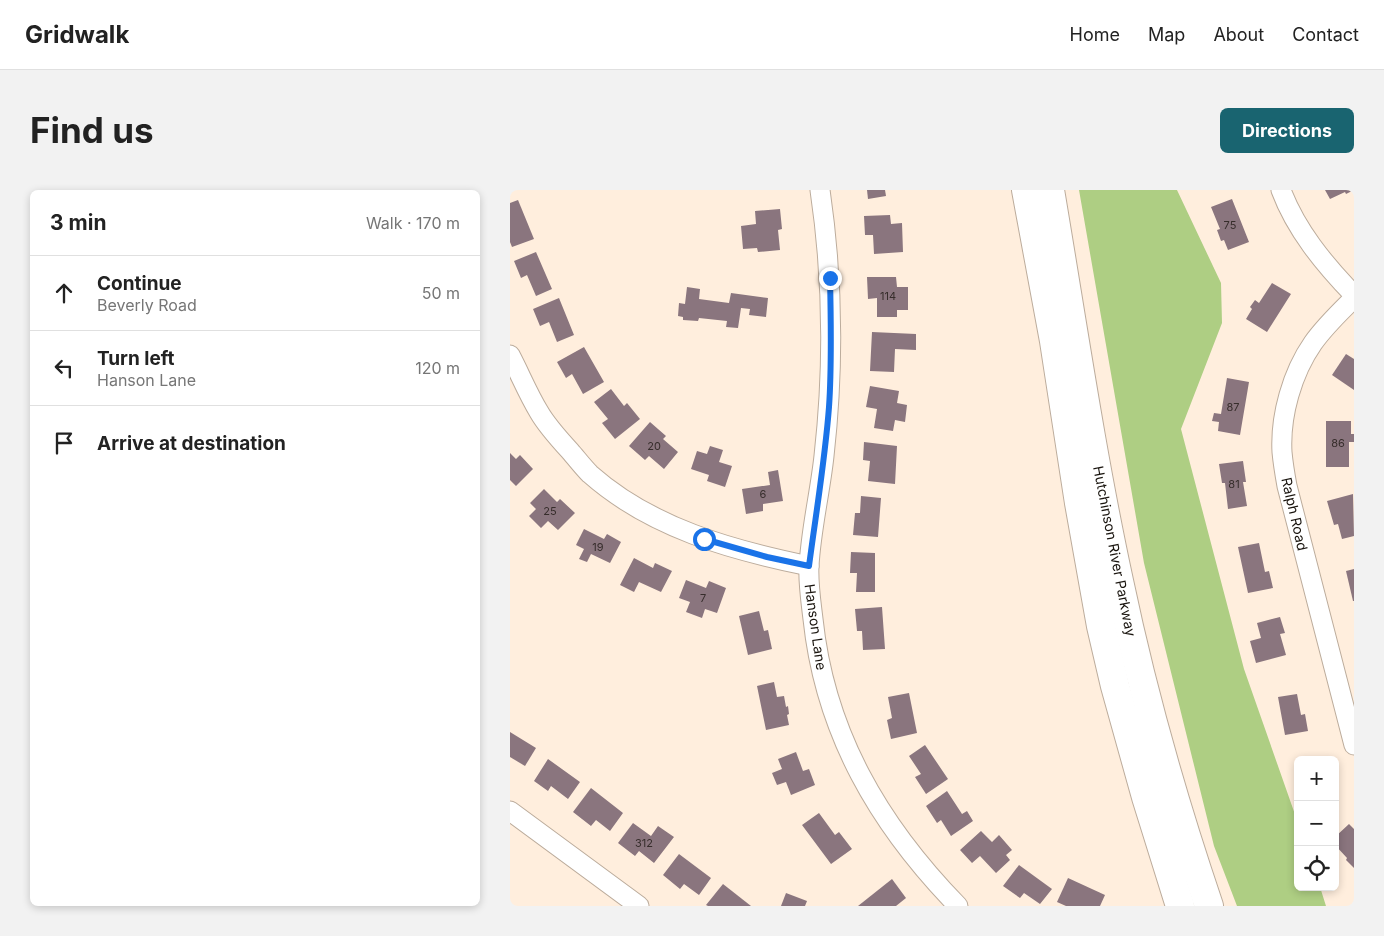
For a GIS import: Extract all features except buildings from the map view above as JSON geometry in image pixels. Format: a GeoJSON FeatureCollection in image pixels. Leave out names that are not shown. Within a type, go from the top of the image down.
{"type":"FeatureCollection","features":[{"type":"Feature","properties":{"kind":"highway","name":"Hutchinson River Parkway"},"geometry":{"type":"LineString","coordinates":[[1026,190],[1052,332],[1101,626],[1115,686],[1146,797],[1180,906]]}},
{"type":"Feature","properties":{"kind":"highway","name":"Hutchinson River Parkway"},"geometry":{"type":"LineString","coordinates":[[1050,190],[1119,582],[1160,750],[1176,807],[1209,906]]}},
{"type":"Feature","properties":{"kind":"street","name":"Hanson Lane"},"geometry":{"type":"LineString","coordinates":[[820,190],[830,278],[831,356],[824,457],[809,566],[811,606],[818,660],[830,704],[848,753],[870,795],[905,847],[958,906]]}},
{"type":"Feature","properties":{"kind":"street"},"geometry":{"type":"LineString","coordinates":[[1281,190],[1297,224],[1308,240],[1331,271],[1354,296]]}},
{"type":"Feature","properties":{"kind":"street","name":"Ralph Road"},"geometry":{"type":"LineString","coordinates":[[1354,296],[1313,343],[1303,361],[1292,387],[1285,413],[1282,451],[1287,486],[1354,745]]}},
{"type":"Feature","properties":{"kind":"street"},"geometry":{"type":"LineString","coordinates":[[510,355],[540,414],[588,472],[606,487],[645,513],[704,539],[767,557],[809,566]]}},
{"type":"Feature","properties":{"kind":"street"},"geometry":{"type":"LineString","coordinates":[[510,811],[639,906]]}},
{"type":"Feature","properties":{"kind":"green space"},"geometry":{"type":"Polygon","coordinates":[[[1079,190],[1177,190],[1221,283],[1222,323],[1181,429],[1244,669],[1294,812],[1294,891],[1321,891],[1326,906],[1237,906],[1214,846],[1144,563],[1079,190]]]}},
{"type":"Feature","properties":{"kind":"route"},"geometry":{"type":"LineString","coordinates":[[704,539],[767,557],[809,566],[829,406],[831,356],[830,278]]}}]}
